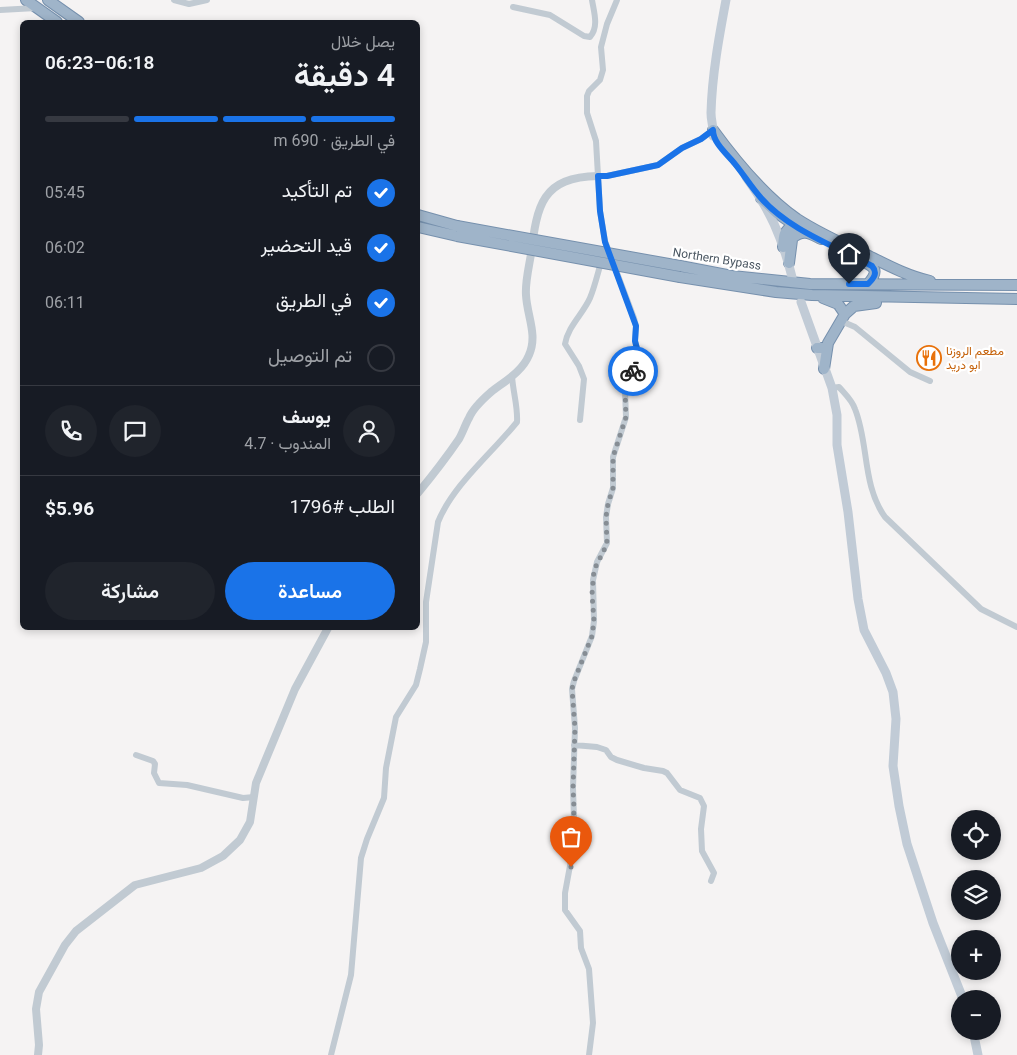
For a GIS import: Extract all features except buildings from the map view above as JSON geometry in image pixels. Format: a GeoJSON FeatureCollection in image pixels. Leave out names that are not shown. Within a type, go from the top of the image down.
{"type":"FeatureCollection","features":[{"type":"Feature","properties":{"kind":"highway"},"geometry":{"type":"LineString","coordinates":[[26,0],[54,20]]}},
{"type":"Feature","properties":{"kind":"highway"},"geometry":{"type":"LineString","coordinates":[[48,0],[76,20]]}},
{"type":"Feature","properties":{"kind":"highway"},"geometry":{"type":"LineString","coordinates":[[713,130],[769,197],[810,234],[872,266],[875,270],[875,276],[868,284]]}},
{"type":"Feature","properties":{"kind":"highway"},"geometry":{"type":"LineString","coordinates":[[761,198],[777,213],[794,219],[900,271],[919,278],[943,283]]}},
{"type":"Feature","properties":{"kind":"highway","name":"Northern Bypass"},"geometry":{"type":"LineString","coordinates":[[420,216],[457,231]]}},
{"type":"Feature","properties":{"kind":"highway"},"geometry":{"type":"LineString","coordinates":[[788,263],[794,219]]}},
{"type":"Feature","properties":{"kind":"highway"},"geometry":{"type":"LineString","coordinates":[[783,247],[784,235],[794,219]]}},
{"type":"Feature","properties":{"kind":"highway","name":"Northern Bypass"},"geometry":{"type":"LineString","coordinates":[[420,227],[457,231],[680,272],[776,292],[815,295],[1017,299]]}},
{"type":"Feature","properties":{"kind":"highway"},"geometry":{"type":"LineString","coordinates":[[792,238],[799,233],[810,234]]}},
{"type":"Feature","properties":{"kind":"highway","name":"Northern Bypass"},"geometry":{"type":"LineString","coordinates":[[680,272],[810,284],[943,283],[1017,285]]}},
{"type":"Feature","properties":{"kind":"highway"},"geometry":{"type":"LineString","coordinates":[[815,295],[838,304],[843,309],[843,317]]}},
{"type":"Feature","properties":{"kind":"highway"},"geometry":{"type":"LineString","coordinates":[[824,368],[822,348],[843,317],[854,306],[920,298]]}},
{"type":"Feature","properties":{"kind":"main road"},"geometry":{"type":"LineString","coordinates":[[726,0],[718,41],[714,76],[711,110],[713,137],[761,198],[776,225],[792,277]]}},
{"type":"Feature","properties":{"kind":"main road"},"geometry":{"type":"LineString","coordinates":[[801,302],[822,348]]}},
{"type":"Feature","properties":{"kind":"main road"},"geometry":{"type":"LineString","coordinates":[[824,368],[832,388],[837,415],[837,445],[864,630],[886,674],[892,692],[896,719],[893,766],[899,806],[924,896],[960,990]]}},
{"type":"Feature","properties":{"kind":"main road"},"geometry":{"type":"LineString","coordinates":[[975,1040],[978,1055]]}},
{"type":"Feature","properties":{"kind":"street"},"geometry":{"type":"LineString","coordinates":[[174,0],[189,4],[207,0]]}},
{"type":"Feature","properties":{"kind":"street"},"geometry":{"type":"LineString","coordinates":[[513,7],[550,15],[584,36],[590,37],[594,33],[595,25],[592,0]]}},
{"type":"Feature","properties":{"kind":"street"},"geometry":{"type":"LineString","coordinates":[[589,1055],[594,1023],[589,968],[581,948],[580,931],[565,910],[565,893],[572,855],[574,809],[572,689],[592,636],[594,621],[593,580],[597,562],[607,544],[606,517],[613,488],[613,457],[626,417],[626,382],[640,360],[635,341],[636,326],[634,318],[606,246],[600,211],[596,141],[587,113],[587,96],[589,91],[600,80],[603,70],[601,47],[607,24],[617,0]]}},
{"type":"Feature","properties":{"kind":"street"},"geometry":{"type":"LineString","coordinates":[[0,10],[37,8]]}},
{"type":"Feature","properties":{"kind":"street"},"geometry":{"type":"LineString","coordinates":[[420,491],[453,448],[477,406],[521,368],[529,356],[532,346],[532,328],[525,293],[540,205],[548,193],[560,185],[581,176],[607,176],[658,165],[713,130]]}},
{"type":"Feature","properties":{"kind":"street"},"geometry":{"type":"LineString","coordinates":[[580,420],[584,379],[579,366],[565,344],[566,337],[590,298],[606,246]]}},
{"type":"Feature","properties":{"kind":"street"},"geometry":{"type":"LineString","coordinates":[[843,317],[910,372],[930,381]]}},
{"type":"Feature","properties":{"kind":"street"},"geometry":{"type":"LineString","coordinates":[[331,1055],[350,975],[362,858],[367,839],[384,798],[386,768],[396,717],[416,685],[426,642],[426,602],[438,522],[443,511],[466,479],[517,422],[518,413],[512,391],[512,376]]}},
{"type":"Feature","properties":{"kind":"street"},"geometry":{"type":"LineString","coordinates":[[832,388],[839,387],[855,408],[862,432],[872,494],[885,517],[981,609],[1017,627]]}},
{"type":"Feature","properties":{"kind":"street"},"geometry":{"type":"LineString","coordinates":[[38,1055],[40,1045],[36,1010],[39,992],[65,945],[76,931],[135,885],[191,871],[223,856],[240,840],[250,822],[256,783],[294,689],[327,630]]}},
{"type":"Feature","properties":{"kind":"street"},"geometry":{"type":"LineString","coordinates":[[574,746],[597,747],[606,750],[612,758],[617,760],[644,768],[663,771],[667,773],[676,787],[700,798],[704,806],[700,830],[702,851],[714,873],[712,882]]}},
{"type":"Feature","properties":{"kind":"street"},"geometry":{"type":"LineString","coordinates":[[136,754],[155,764],[154,773],[159,783],[187,785],[242,798],[254,797]]}},
{"type":"Feature","properties":{"kind":"way so far"},"geometry":{"type":"LineString","coordinates":[[571,867],[575,728],[572,689],[592,636],[594,621],[592,594],[594,570],[607,544],[606,517],[613,488],[613,457],[626,417],[626,382],[633,371]]}},
{"type":"Feature","properties":{"kind":"place","name":"مطعم الروزنا ابو دريد"},"geometry":{"type":"Point","coordinates":[929,358]}},
{"type":"Feature","properties":{"kind":"route"},"geometry":{"type":"LineString","coordinates":[[633,371],[640,360],[635,341],[636,326],[605,242],[600,211],[598,176],[641,170],[658,165],[713,130],[713,137],[723,150],[761,198],[777,213],[810,234],[872,266],[875,270],[875,276],[868,284],[849,284]]}}]}
